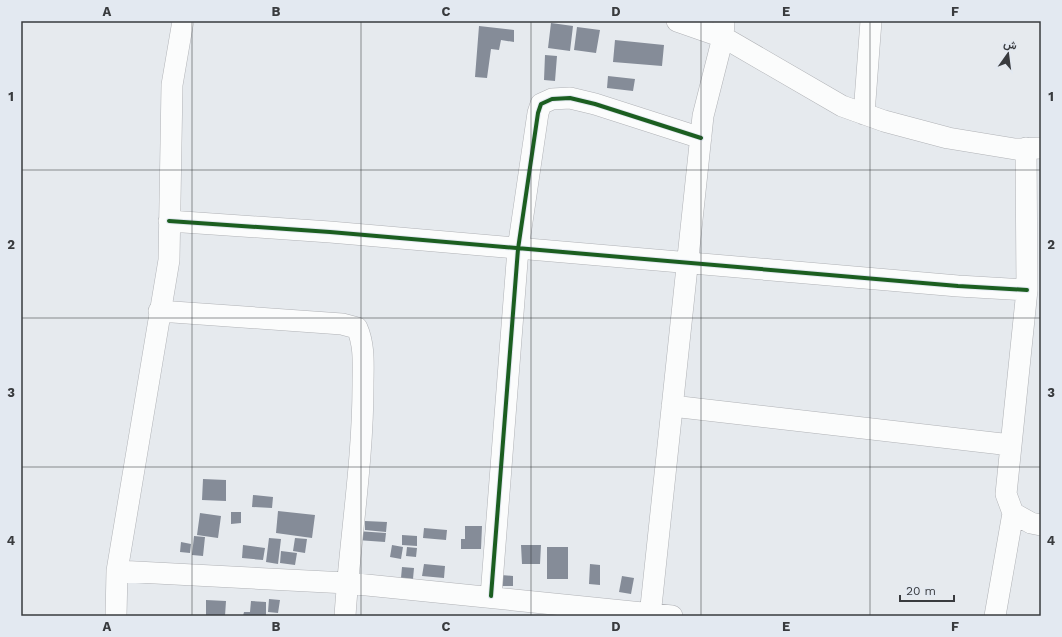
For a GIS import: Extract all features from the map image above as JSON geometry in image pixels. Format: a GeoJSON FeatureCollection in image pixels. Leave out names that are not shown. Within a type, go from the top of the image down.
{"type":"FeatureCollection","features":[{"type":"Feature","properties":{"kind":"street"},"geometry":{"type":"LineString","coordinates":[[116,616],[117,571],[159,310],[169,260],[172,85],[183,21]]}},
{"type":"Feature","properties":{"kind":"street"},"geometry":{"type":"LineString","coordinates":[[677,21],[723,29],[842,106],[864,114],[948,138],[1015,149],[1034,148],[1027,290],[1006,494],[1013,513],[995,616]]}},
{"type":"Feature","properties":{"kind":"street"},"geometry":{"type":"LineString","coordinates":[[864,114],[871,21]]}},
{"type":"Feature","properties":{"kind":"street"},"geometry":{"type":"LineString","coordinates":[[650,615],[704,110],[723,29]]}},
{"type":"Feature","properties":{"kind":"street"},"geometry":{"type":"LineString","coordinates":[[491,596],[518,249],[538,113],[541,104],[552,99],[570,98],[595,104],[701,138]]}},
{"type":"Feature","properties":{"kind":"street"},"geometry":{"type":"LineString","coordinates":[[169,221],[330,232],[958,286],[1027,290]]}},
{"type":"Feature","properties":{"kind":"street"},"geometry":{"type":"LineString","coordinates":[[159,310],[342,324],[357,328],[362,340],[363,410],[355,517],[347,583],[345,616]]}},
{"type":"Feature","properties":{"kind":"street"},"geometry":{"type":"LineString","coordinates":[[672,406],[1011,445]]}},
{"type":"Feature","properties":{"kind":"street"},"geometry":{"type":"LineString","coordinates":[[1013,513],[1030,523],[1041,525]]}},
{"type":"Feature","properties":{"kind":"street"},"geometry":{"type":"LineString","coordinates":[[117,571],[347,583],[491,596],[650,615],[672,616]]}},
{"type":"Feature","properties":{"kind":"building"},"geometry":{"type":"Polygon","coordinates":[[[551,23],[573,26],[570,51],[548,48],[551,23]]]}},
{"type":"Feature","properties":{"kind":"building"},"geometry":{"type":"Polygon","coordinates":[[[479,26],[514,30],[514,42],[501,40],[499,50],[491,49],[487,78],[475,77],[479,26]]]}},
{"type":"Feature","properties":{"kind":"building"},"geometry":{"type":"Polygon","coordinates":[[[577,27],[600,30],[596,53],[574,50],[577,27]]]}},
{"type":"Feature","properties":{"kind":"building"},"geometry":{"type":"Polygon","coordinates":[[[615,40],[664,45],[662,66],[613,62],[615,40]]]}},
{"type":"Feature","properties":{"kind":"building"},"geometry":{"type":"Polygon","coordinates":[[[545,55],[557,56],[555,81],[544,80],[545,55]]]}},
{"type":"Feature","properties":{"kind":"building"},"geometry":{"type":"Polygon","coordinates":[[[608,76],[635,79],[633,91],[607,88],[608,76]]]}},
{"type":"Feature","properties":{"kind":"building"},"geometry":{"type":"Polygon","coordinates":[[[203,479],[226,480],[226,501],[202,500],[203,479]]]}},
{"type":"Feature","properties":{"kind":"building"},"geometry":{"type":"Polygon","coordinates":[[[253,495],[273,497],[272,508],[252,507],[253,495]]]}},
{"type":"Feature","properties":{"kind":"building"},"geometry":{"type":"Polygon","coordinates":[[[278,511],[315,515],[312,538],[276,533],[278,511]]]}},
{"type":"Feature","properties":{"kind":"building"},"geometry":{"type":"Polygon","coordinates":[[[231,512],[241,512],[241,523],[231,524],[231,512]]]}},
{"type":"Feature","properties":{"kind":"building"},"geometry":{"type":"Polygon","coordinates":[[[200,513],[221,516],[218,538],[197,535],[200,513]]]}},
{"type":"Feature","properties":{"kind":"building"},"geometry":{"type":"Polygon","coordinates":[[[365,521],[387,522],[386,532],[365,530],[365,521]]]}},
{"type":"Feature","properties":{"kind":"building"},"geometry":{"type":"Polygon","coordinates":[[[465,526],[482,526],[481,549],[461,549],[461,539],[465,539],[465,526]]]}},
{"type":"Feature","properties":{"kind":"building"},"geometry":{"type":"Polygon","coordinates":[[[424,528],[447,530],[446,540],[423,538],[424,528]]]}},
{"type":"Feature","properties":{"kind":"building"},"geometry":{"type":"Polygon","coordinates":[[[357,531],[386,533],[385,542],[357,540],[357,531]]]}},
{"type":"Feature","properties":{"kind":"building"},"geometry":{"type":"Polygon","coordinates":[[[402,535],[417,536],[417,546],[402,545],[402,535]]]}},
{"type":"Feature","properties":{"kind":"building"},"geometry":{"type":"Polygon","coordinates":[[[194,536],[205,537],[203,556],[192,555],[194,536]]]}},
{"type":"Feature","properties":{"kind":"building"},"geometry":{"type":"Polygon","coordinates":[[[269,538],[281,539],[278,564],[266,562],[269,538]]]}},
{"type":"Feature","properties":{"kind":"building"},"geometry":{"type":"Polygon","coordinates":[[[295,538],[307,539],[305,553],[293,551],[295,538]]]}},
{"type":"Feature","properties":{"kind":"building"},"geometry":{"type":"Polygon","coordinates":[[[181,542],[191,544],[190,553],[180,552],[181,542]]]}},
{"type":"Feature","properties":{"kind":"building"},"geometry":{"type":"Polygon","coordinates":[[[243,545],[265,548],[263,560],[242,558],[243,545]]]}},
{"type":"Feature","properties":{"kind":"building"},"geometry":{"type":"Polygon","coordinates":[[[392,545],[403,547],[401,559],[390,557],[392,545]]]}},
{"type":"Feature","properties":{"kind":"building"},"geometry":{"type":"Polygon","coordinates":[[[521,545],[541,545],[540,564],[522,564],[521,545]]]}},
{"type":"Feature","properties":{"kind":"building"},"geometry":{"type":"Polygon","coordinates":[[[407,547],[417,548],[416,557],[406,556],[407,547]]]}},
{"type":"Feature","properties":{"kind":"building"},"geometry":{"type":"Polygon","coordinates":[[[547,547],[568,547],[568,579],[547,579],[547,547]]]}},
{"type":"Feature","properties":{"kind":"building"},"geometry":{"type":"Polygon","coordinates":[[[281,551],[297,553],[295,565],[280,563],[281,551]]]}},
{"type":"Feature","properties":{"kind":"building"},"geometry":{"type":"Polygon","coordinates":[[[424,564],[445,566],[444,578],[422,576],[424,564]]]}},
{"type":"Feature","properties":{"kind":"building"},"geometry":{"type":"Polygon","coordinates":[[[590,564],[600,565],[600,585],[589,584],[590,564]]]}},
{"type":"Feature","properties":{"kind":"building"},"geometry":{"type":"Polygon","coordinates":[[[402,567],[414,568],[413,579],[401,578],[402,567]]]}},
{"type":"Feature","properties":{"kind":"building"},"geometry":{"type":"Polygon","coordinates":[[[501,575],[513,576],[513,586],[501,586],[501,575]]]}},
{"type":"Feature","properties":{"kind":"building"},"geometry":{"type":"Polygon","coordinates":[[[622,576],[634,578],[631,594],[619,592],[622,576]]]}},
{"type":"Feature","properties":{"kind":"building"},"geometry":{"type":"Polygon","coordinates":[[[269,599],[280,600],[278,613],[268,612],[269,599]]]}},
{"type":"Feature","properties":{"kind":"building"},"geometry":{"type":"Polygon","coordinates":[[[206,600],[226,601],[225,616],[206,616],[206,600]]]}},
{"type":"Feature","properties":{"kind":"building"},"geometry":{"type":"Polygon","coordinates":[[[251,601],[266,602],[266,616],[243,616],[244,612],[250,612],[251,601]]]}},
{"type":"Feature","properties":{"kind":"cycle path"},"geometry":{"type":"LineString","coordinates":[[491,596],[518,249],[538,113],[541,104],[552,99],[570,98],[595,104],[701,138]]}},
{"type":"Feature","properties":{"kind":"cycle path"},"geometry":{"type":"LineString","coordinates":[[169,221],[330,232],[958,286],[1027,290]]}}]}
